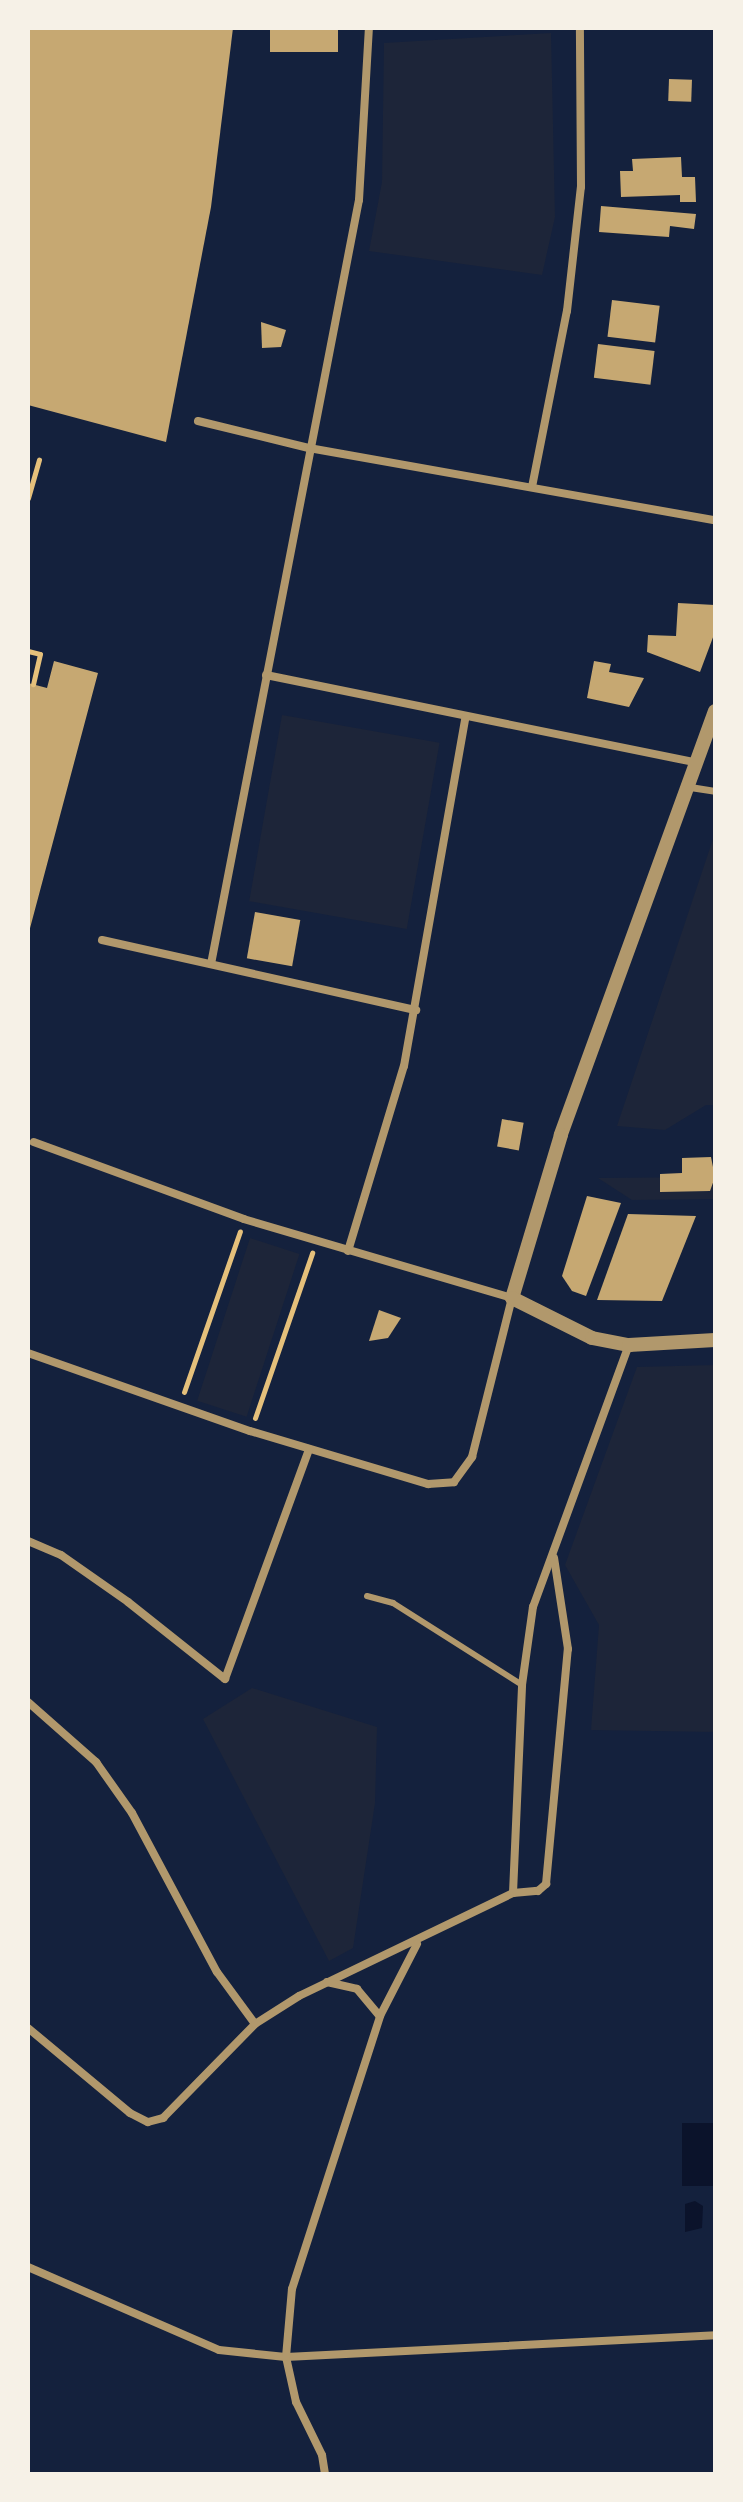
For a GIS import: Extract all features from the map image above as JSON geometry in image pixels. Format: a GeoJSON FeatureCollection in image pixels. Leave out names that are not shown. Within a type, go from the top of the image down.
{"type":"FeatureCollection","features":[{"type":"Feature","properties":{"kind":"street"},"geometry":{"type":"LineString","coordinates":[[211,964],[359,200],[369,28]]}},
{"type":"Feature","properties":{"kind":"street"},"geometry":{"type":"LineString","coordinates":[[532,487],[567,311],[579,202],[580,28]]}},
{"type":"Feature","properties":{"kind":"street"},"geometry":{"type":"LineString","coordinates":[[198,421],[309,448],[715,520]]}},
{"type":"Feature","properties":{"kind":"street"},"geometry":{"type":"LineString","coordinates":[[266,675],[698,763]]}},
{"type":"Feature","properties":{"kind":"street"},"geometry":{"type":"LineString","coordinates":[[28,1353],[178,1408],[309,1449],[428,1484],[454,1482],[472,1457],[512,1298],[561,1135],[690,787],[715,711]]}},
{"type":"Feature","properties":{"kind":"street"},"geometry":{"type":"LineString","coordinates":[[348,1251],[416,1010],[466,716]]}},
{"type":"Feature","properties":{"kind":"street"},"geometry":{"type":"LineString","coordinates":[[690,787],[715,791]]}},
{"type":"Feature","properties":{"kind":"street"},"geometry":{"type":"LineString","coordinates":[[102,940],[416,1010]]}},
{"type":"Feature","properties":{"kind":"street"},"geometry":{"type":"LineString","coordinates":[[34,1142],[244,1219],[512,1298],[592,1338],[629,1345],[715,1340]]}},
{"type":"Feature","properties":{"kind":"street"},"geometry":{"type":"LineString","coordinates":[[513,1893],[522,1685],[533,1607],[554,1558],[629,1345]]}},
{"type":"Feature","properties":{"kind":"street"},"geometry":{"type":"LineString","coordinates":[[28,1541],[61,1555],[117,1594],[225,1679],[309,1449]]}},
{"type":"Feature","properties":{"kind":"street"},"geometry":{"type":"LineString","coordinates":[[28,2028],[130,2113],[148,2122],[163,2118],[255,2024],[327,1982],[418,1943],[513,1893],[538,1891],[546,1884],[568,1649],[554,1558]]}},
{"type":"Feature","properties":{"kind":"street"},"geometry":{"type":"LineString","coordinates":[[28,1702],[96,1762],[132,1813],[217,1972],[255,2024]]}},
{"type":"Feature","properties":{"kind":"street"},"geometry":{"type":"LineString","coordinates":[[325,2474],[322,2455],[296,2402],[286,2357],[292,2289],[380,2016],[418,1943]]}},
{"type":"Feature","properties":{"kind":"street"},"geometry":{"type":"LineString","coordinates":[[327,1982],[357,1989],[380,2016]]}},
{"type":"Feature","properties":{"kind":"street"},"geometry":{"type":"LineString","coordinates":[[28,2267],[219,2350],[286,2357],[715,2335]]}},
{"type":"Feature","properties":{"kind":"lane"},"geometry":{"type":"LineString","coordinates":[[367,1596],[393,1603],[522,1685]]}},
{"type":"Feature","properties":{"kind":"path"},"geometry":{"type":"LineString","coordinates":[[28,498],[39,460]]}},
{"type":"Feature","properties":{"kind":"path"},"geometry":{"type":"LineString","coordinates":[[28,651],[40,654],[33,684]]}},
{"type":"Feature","properties":{"kind":"path"},"geometry":{"type":"LineString","coordinates":[[178,1408],[244,1219]]}},
{"type":"Feature","properties":{"kind":"path"},"geometry":{"type":"LineString","coordinates":[[250,1431],[316,1241]]}},
{"type":"Feature","properties":{"kind":"shaded area"},"geometry":{"type":"Polygon","coordinates":[[[551,33],[555,217],[542,275],[369,251],[382,182],[384,43],[551,33]]]}},
{"type":"Feature","properties":{"kind":"shaded area"},"geometry":{"type":"Polygon","coordinates":[[[282,715],[440,743],[407,929],[249,901],[282,715]]]}},
{"type":"Feature","properties":{"kind":"shaded area"},"geometry":{"type":"Polygon","coordinates":[[[715,833],[715,1105],[706,1105],[665,1130],[617,1126],[715,833]]]}},
{"type":"Feature","properties":{"kind":"shaded area"},"geometry":{"type":"Polygon","coordinates":[[[715,1177],[715,1199],[632,1200],[598,1178],[715,1177]]]}},
{"type":"Feature","properties":{"kind":"shaded area"},"geometry":{"type":"Polygon","coordinates":[[[250,1238],[299,1254],[247,1417],[197,1401],[250,1238]]]}},
{"type":"Feature","properties":{"kind":"shaded area"},"geometry":{"type":"Polygon","coordinates":[[[715,1365],[715,1732],[591,1730],[599,1625],[565,1565],[637,1367],[715,1365]]]}},
{"type":"Feature","properties":{"kind":"shaded area"},"geometry":{"type":"Polygon","coordinates":[[[252,1688],[377,1727],[375,1803],[353,1948],[329,1961],[203,1719],[252,1688]]]}},
{"type":"Feature","properties":{"kind":"shaded area"},"geometry":{"type":"Polygon","coordinates":[[[682,2123],[715,2123],[715,2186],[682,2186],[682,2123]]]}},
{"type":"Feature","properties":{"kind":"shaded area"},"geometry":{"type":"Polygon","coordinates":[[[695,2201],[703,2206],[702,2228],[685,2232],[685,2204],[695,2201]]]}},
{"type":"Feature","properties":{"kind":"building"},"geometry":{"type":"Polygon","coordinates":[[[28,28],[233,28],[211,207],[166,442],[28,405],[28,28]]]}},
{"type":"Feature","properties":{"kind":"building"},"geometry":{"type":"Polygon","coordinates":[[[270,28],[338,28],[338,52],[270,52],[270,28]]]}},
{"type":"Feature","properties":{"kind":"building"},"geometry":{"type":"Polygon","coordinates":[[[669,79],[692,80],[691,102],[668,101],[669,79]]]}},
{"type":"Feature","properties":{"kind":"building"},"geometry":{"type":"Polygon","coordinates":[[[681,157],[682,177],[695,177],[696,202],[680,202],[680,195],[621,197],[620,171],[633,171],[632,159],[681,157]]]}},
{"type":"Feature","properties":{"kind":"building"},"geometry":{"type":"Polygon","coordinates":[[[601,206],[696,214],[694,229],[670,226],[669,237],[599,232],[601,206]]]}},
{"type":"Feature","properties":{"kind":"building"},"geometry":{"type":"Polygon","coordinates":[[[612,300],[660,306],[655,343],[607,337],[612,300]]]}},
{"type":"Feature","properties":{"kind":"building"},"geometry":{"type":"Polygon","coordinates":[[[261,322],[286,330],[281,347],[262,348],[261,322]]]}},
{"type":"Feature","properties":{"kind":"building"},"geometry":{"type":"Polygon","coordinates":[[[598,344],[655,351],[650,385],[594,378],[598,344]]]}},
{"type":"Feature","properties":{"kind":"building"},"geometry":{"type":"Polygon","coordinates":[[[678,603],[715,605],[715,632],[700,672],[647,652],[648,635],[676,636],[678,603]]]}},
{"type":"Feature","properties":{"kind":"building"},"geometry":{"type":"Polygon","coordinates":[[[54,661],[98,673],[29,932],[28,683],[47,688],[54,661]]]}},
{"type":"Feature","properties":{"kind":"building"},"geometry":{"type":"Polygon","coordinates":[[[594,661],[611,664],[609,672],[644,678],[629,707],[587,698],[594,661]]]}},
{"type":"Feature","properties":{"kind":"building"},"geometry":{"type":"Polygon","coordinates":[[[255,912],[300,920],[292,966],[247,958],[255,912]]]}},
{"type":"Feature","properties":{"kind":"building"},"geometry":{"type":"Polygon","coordinates":[[[502,1119],[524,1123],[519,1150],[497,1147],[502,1119]]]}},
{"type":"Feature","properties":{"kind":"building"},"geometry":{"type":"Polygon","coordinates":[[[711,1157],[715,1177],[710,1191],[660,1192],[660,1174],[682,1173],[682,1158],[711,1157]]]}},
{"type":"Feature","properties":{"kind":"building"},"geometry":{"type":"Polygon","coordinates":[[[587,1196],[621,1203],[586,1296],[572,1291],[562,1276],[587,1196]]]}},
{"type":"Feature","properties":{"kind":"building"},"geometry":{"type":"Polygon","coordinates":[[[628,1214],[696,1216],[662,1301],[597,1300],[628,1214]]]}},
{"type":"Feature","properties":{"kind":"building"},"geometry":{"type":"Polygon","coordinates":[[[379,1310],[401,1318],[388,1338],[369,1341],[379,1310]]]}}]}
